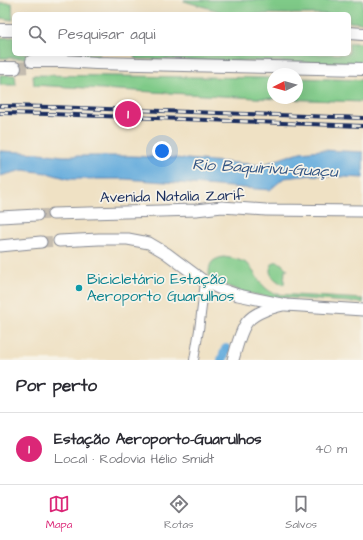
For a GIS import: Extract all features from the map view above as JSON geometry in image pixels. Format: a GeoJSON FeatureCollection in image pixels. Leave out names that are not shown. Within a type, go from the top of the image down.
{"type":"FeatureCollection","features":[{"type":"Feature","properties":{"kind":"main road"},"geometry":{"type":"LineString","coordinates":[[0,22],[12,26]]}},
{"type":"Feature","properties":{"kind":"main road"},"geometry":{"type":"LineString","coordinates":[[0,30],[12,26]]}},
{"type":"Feature","properties":{"kind":"main road"},"geometry":{"type":"LineString","coordinates":[[351,33],[363,34]]}},
{"type":"Feature","properties":{"kind":"main road"},"geometry":{"type":"LineString","coordinates":[[33,64],[63,61],[363,69]]}},
{"type":"Feature","properties":{"kind":"main road"},"geometry":{"type":"LineString","coordinates":[[0,62],[15,65],[0,68]]}},
{"type":"Feature","properties":{"kind":"main road","name":"Avenida Natalia Zarif"},"geometry":{"type":"LineString","coordinates":[[53,214],[196,210],[222,207],[266,210],[363,211]]}},
{"type":"Feature","properties":{"kind":"main road"},"geometry":{"type":"LineString","coordinates":[[0,217],[37,216]]}},
{"type":"Feature","properties":{"kind":"main road"},"geometry":{"type":"LineString","coordinates":[[59,241],[128,239],[149,243],[166,253],[205,282],[238,295],[286,305],[363,310]]}},
{"type":"Feature","properties":{"kind":"main road"},"geometry":{"type":"LineString","coordinates":[[0,246],[41,242]]}},
{"type":"Feature","properties":{"kind":"main road"},"geometry":{"type":"LineString","coordinates":[[232,360],[247,321],[260,313],[286,305]]}},
{"type":"Feature","properties":{"kind":"street"},"geometry":{"type":"LineString","coordinates":[[194,360],[205,282]]}},
{"type":"Feature","properties":{"kind":"green space"},"geometry":{"type":"Polygon","coordinates":[[[363,0],[363,23],[351,22],[351,12],[222,12],[184,1],[363,0]]]}},
{"type":"Feature","properties":{"kind":"green space"},"geometry":{"type":"Polygon","coordinates":[[[0,3],[12,3],[12,20],[0,18],[0,3]]]}},
{"type":"Feature","properties":{"kind":"green space"},"geometry":{"type":"Polygon","coordinates":[[[12,37],[12,56],[99,56],[98,58],[0,58],[0,38],[12,37]]]}},
{"type":"Feature","properties":{"kind":"green space"},"geometry":{"type":"Polygon","coordinates":[[[351,43],[363,43],[363,64],[135,59],[134,56],[351,56],[351,43]]]}},
{"type":"Feature","properties":{"kind":"green space"},"geometry":{"type":"Polygon","coordinates":[[[0,75],[15,75],[16,85],[0,85],[0,75]]]}},
{"type":"Feature","properties":{"kind":"green space"},"geometry":{"type":"Polygon","coordinates":[[[33,75],[267,78],[267,98],[256,98],[34,85],[33,75]]]}},
{"type":"Feature","properties":{"kind":"green space"},"geometry":{"type":"Polygon","coordinates":[[[303,78],[363,80],[363,102],[303,100],[303,78]]]}},
{"type":"Feature","properties":{"kind":"green space"},"geometry":{"type":"Polygon","coordinates":[[[223,257],[247,264],[251,267],[264,286],[275,294],[363,299],[363,303],[262,296],[240,291],[212,280],[209,276],[210,265],[216,259],[223,257]]]}},
{"type":"Feature","properties":{"kind":"green space"},"geometry":{"type":"Polygon","coordinates":[[[274,262],[280,263],[288,270],[285,270],[284,285],[277,281],[270,273],[271,266],[274,262]]]}},
{"type":"Feature","properties":{"kind":"water","name":"Rio Baquirivu-Guaçu"},"geometry":{"type":"Polygon","coordinates":[[[322,150],[363,152],[363,178],[312,175],[284,178],[270,190],[125,179],[69,179],[47,173],[23,170],[0,176],[0,151],[63,156],[132,156],[174,158],[261,165],[300,152],[322,150]]]}},
{"type":"Feature","properties":{"kind":"waterway"},"geometry":{"type":"LineString","coordinates":[[222,360],[226,349]]}},
{"type":"Feature","properties":{"kind":"tunnel"},"geometry":{"type":"LineString","coordinates":[[15,68],[33,67]]}},
{"type":"Feature","properties":{"kind":"tunnel"},"geometry":{"type":"LineString","coordinates":[[37,215],[53,214]]}},
{"type":"Feature","properties":{"kind":"tunnel"},"geometry":{"type":"LineString","coordinates":[[41,242],[59,241]]}},
{"type":"Feature","properties":{"kind":"railway"},"geometry":{"type":"LineString","coordinates":[[0,106],[363,118]]}},
{"type":"Feature","properties":{"kind":"railway"},"geometry":{"type":"LineString","coordinates":[[0,113],[363,126]]}},
{"type":"Feature","properties":{"kind":"place","name":"Estação Aeroporto-Guarulhos"},"geometry":{"type":"Point","coordinates":[128,114]}},
{"type":"Feature","properties":{"kind":"place","name":"Bicicletário Estação Aeroporto Guarulhos"},"geometry":{"type":"Point","coordinates":[79,288]}}]}
